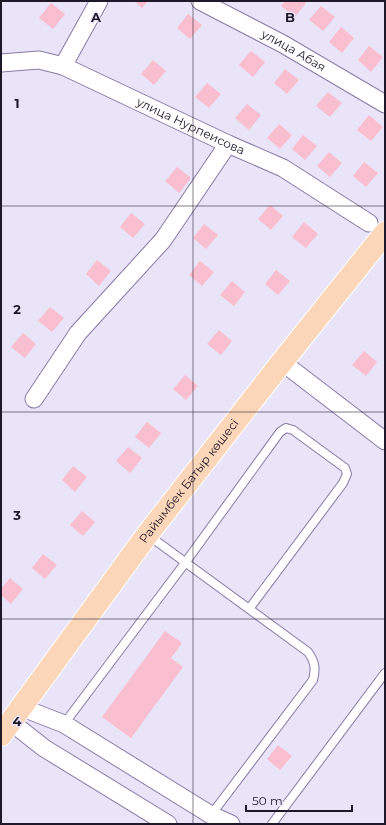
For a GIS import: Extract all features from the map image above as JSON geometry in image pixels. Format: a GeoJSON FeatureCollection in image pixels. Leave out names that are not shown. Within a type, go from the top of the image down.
{"type":"FeatureCollection","features":[{"type":"Feature","properties":{"kind":"main road","name":"Райымбек Батыр көшесі"},"geometry":{"type":"LineString","coordinates":[[12,722],[147,535],[282,362],[377,228]]}},
{"type":"Feature","properties":{"kind":"street"},"geometry":{"type":"LineString","coordinates":[[63,66],[99,1]]}},
{"type":"Feature","properties":{"kind":"street","name":"улица Абая"},"geometry":{"type":"LineString","coordinates":[[200,1],[283,44],[385,104]]}},
{"type":"Feature","properties":{"kind":"street","name":"улица Нурпеисова"},"geometry":{"type":"LineString","coordinates":[[1,63],[39,60],[63,66],[228,144],[283,168],[377,228]]}},
{"type":"Feature","properties":{"kind":"street"},"geometry":{"type":"LineString","coordinates":[[34,400],[78,333],[163,240],[228,144]]}},
{"type":"Feature","properties":{"kind":"street"},"geometry":{"type":"LineString","coordinates":[[282,362],[385,441]]}},
{"type":"Feature","properties":{"kind":"street"},"geometry":{"type":"LineString","coordinates":[[12,722],[64,724],[211,815],[231,824]]}},
{"type":"Feature","properties":{"kind":"street"},"geometry":{"type":"LineString","coordinates":[[12,722],[44,748],[168,824]]}},
{"type":"Feature","properties":{"kind":"lane"},"geometry":{"type":"LineString","coordinates":[[64,724],[185,563],[280,432],[286,428],[293,430],[344,468],[347,474],[343,483],[249,608]]}},
{"type":"Feature","properties":{"kind":"lane"},"geometry":{"type":"LineString","coordinates":[[147,535],[308,652],[314,660],[316,670],[313,680],[211,815]]}},
{"type":"Feature","properties":{"kind":"lane"},"geometry":{"type":"LineString","coordinates":[[272,824],[385,673]]}},
{"type":"Feature","properties":{"kind":"building"},"geometry":{"type":"Polygon","coordinates":[[[134,1],[148,1],[142,8],[134,1]]]}},
{"type":"Feature","properties":{"kind":"building"},"geometry":{"type":"Polygon","coordinates":[[[285,1],[304,1],[306,3],[295,17],[281,6],[285,1]]]}},
{"type":"Feature","properties":{"kind":"building"},"geometry":{"type":"Polygon","coordinates":[[[51,3],[65,14],[53,29],[39,18],[51,3]]]}},
{"type":"Feature","properties":{"kind":"building"},"geometry":{"type":"Polygon","coordinates":[[[321,6],[335,17],[323,31],[309,20],[321,6]]]}},
{"type":"Feature","properties":{"kind":"building"},"geometry":{"type":"Polygon","coordinates":[[[188,14],[202,25],[190,39],[177,28],[188,14]]]}},
{"type":"Feature","properties":{"kind":"building"},"geometry":{"type":"Polygon","coordinates":[[[341,27],[354,38],[342,53],[329,42],[341,27]]]}},
{"type":"Feature","properties":{"kind":"building"},"geometry":{"type":"Polygon","coordinates":[[[369,46],[383,57],[371,72],[358,60],[369,46]]]}},
{"type":"Feature","properties":{"kind":"building"},"geometry":{"type":"Polygon","coordinates":[[[251,51],[265,62],[253,77],[239,65],[251,51]]]}},
{"type":"Feature","properties":{"kind":"building"},"geometry":{"type":"Polygon","coordinates":[[[153,60],[166,71],[154,85],[141,74],[153,60]]]}},
{"type":"Feature","properties":{"kind":"building"},"geometry":{"type":"Polygon","coordinates":[[[285,69],[299,80],[287,94],[274,83],[285,69]]]}},
{"type":"Feature","properties":{"kind":"building"},"geometry":{"type":"Polygon","coordinates":[[[207,83],[221,94],[209,108],[195,97],[207,83]]]}},
{"type":"Feature","properties":{"kind":"building"},"geometry":{"type":"Polygon","coordinates":[[[328,92],[342,103],[330,117],[316,106],[328,92]]]}},
{"type":"Feature","properties":{"kind":"building"},"geometry":{"type":"Polygon","coordinates":[[[247,104],[261,115],[249,130],[235,118],[247,104]]]}},
{"type":"Feature","properties":{"kind":"building"},"geometry":{"type":"Polygon","coordinates":[[[369,115],[383,127],[371,141],[357,130],[369,115]]]}},
{"type":"Feature","properties":{"kind":"building"},"geometry":{"type":"Polygon","coordinates":[[[279,124],[292,135],[280,149],[267,138],[279,124]]]}},
{"type":"Feature","properties":{"kind":"building"},"geometry":{"type":"Polygon","coordinates":[[[303,135],[317,146],[305,160],[292,149],[303,135]]]}},
{"type":"Feature","properties":{"kind":"building"},"geometry":{"type":"Polygon","coordinates":[[[329,152],[342,163],[330,177],[317,166],[329,152]]]}},
{"type":"Feature","properties":{"kind":"building"},"geometry":{"type":"Polygon","coordinates":[[[364,162],[378,173],[366,187],[353,176],[364,162]]]}},
{"type":"Feature","properties":{"kind":"building"},"geometry":{"type":"Polygon","coordinates":[[[177,167],[191,178],[179,193],[165,181],[177,167]]]}},
{"type":"Feature","properties":{"kind":"building"},"geometry":{"type":"Polygon","coordinates":[[[270,205],[283,216],[271,230],[258,219],[270,205]]]}},
{"type":"Feature","properties":{"kind":"building"},"geometry":{"type":"Polygon","coordinates":[[[131,213],[145,224],[133,238],[120,227],[131,213]]]}},
{"type":"Feature","properties":{"kind":"building"},"geometry":{"type":"Polygon","coordinates":[[[304,222],[318,234],[306,248],[292,237],[304,222]]]}},
{"type":"Feature","properties":{"kind":"building"},"geometry":{"type":"Polygon","coordinates":[[[204,224],[218,235],[206,249],[193,238],[204,224]]]}},
{"type":"Feature","properties":{"kind":"building"},"geometry":{"type":"Polygon","coordinates":[[[97,260],[111,271],[99,286],[86,274],[97,260]]]}},
{"type":"Feature","properties":{"kind":"building"},"geometry":{"type":"Polygon","coordinates":[[[200,261],[214,272],[202,286],[189,275],[200,261]]]}},
{"type":"Feature","properties":{"kind":"building"},"geometry":{"type":"Polygon","coordinates":[[[276,270],[290,281],[278,295],[265,284],[276,270]]]}},
{"type":"Feature","properties":{"kind":"building"},"geometry":{"type":"Polygon","coordinates":[[[232,281],[245,292],[234,306],[220,295],[232,281]]]}},
{"type":"Feature","properties":{"kind":"building"},"geometry":{"type":"Polygon","coordinates":[[[50,307],[64,318],[52,332],[38,321],[50,307]]]}},
{"type":"Feature","properties":{"kind":"building"},"geometry":{"type":"Polygon","coordinates":[[[219,330],[232,341],[221,355],[207,344],[219,330]]]}},
{"type":"Feature","properties":{"kind":"building"},"geometry":{"type":"Polygon","coordinates":[[[23,333],[36,344],[25,358],[11,347],[23,333]]]}},
{"type":"Feature","properties":{"kind":"building"},"geometry":{"type":"Polygon","coordinates":[[[364,351],[377,362],[366,376],[352,365],[364,351]]]}},
{"type":"Feature","properties":{"kind":"building"},"geometry":{"type":"Polygon","coordinates":[[[185,375],[198,386],[186,400],[173,389],[185,375]]]}},
{"type":"Feature","properties":{"kind":"building"},"geometry":{"type":"Polygon","coordinates":[[[147,422],[161,433],[149,448],[135,437],[147,422]]]}},
{"type":"Feature","properties":{"kind":"building"},"geometry":{"type":"Polygon","coordinates":[[[128,447],[142,458],[130,473],[116,461],[128,447]]]}},
{"type":"Feature","properties":{"kind":"building"},"geometry":{"type":"Polygon","coordinates":[[[73,466],[87,477],[75,492],[62,480],[73,466]]]}},
{"type":"Feature","properties":{"kind":"building"},"geometry":{"type":"Polygon","coordinates":[[[82,511],[95,522],[83,536],[70,525],[82,511]]]}},
{"type":"Feature","properties":{"kind":"building"},"geometry":{"type":"Polygon","coordinates":[[[43,554],[57,565],[45,579],[32,568],[43,554]]]}},
{"type":"Feature","properties":{"kind":"building"},"geometry":{"type":"Polygon","coordinates":[[[10,578],[23,589],[11,604],[1,595],[1,589],[10,578]]]}},
{"type":"Feature","properties":{"kind":"building"},"geometry":{"type":"Polygon","coordinates":[[[165,631],[182,643],[171,658],[183,667],[131,738],[102,717],[165,631]]]}},
{"type":"Feature","properties":{"kind":"building"},"geometry":{"type":"Polygon","coordinates":[[[278,745],[292,756],[280,770],[267,759],[278,745]]]}}]}
